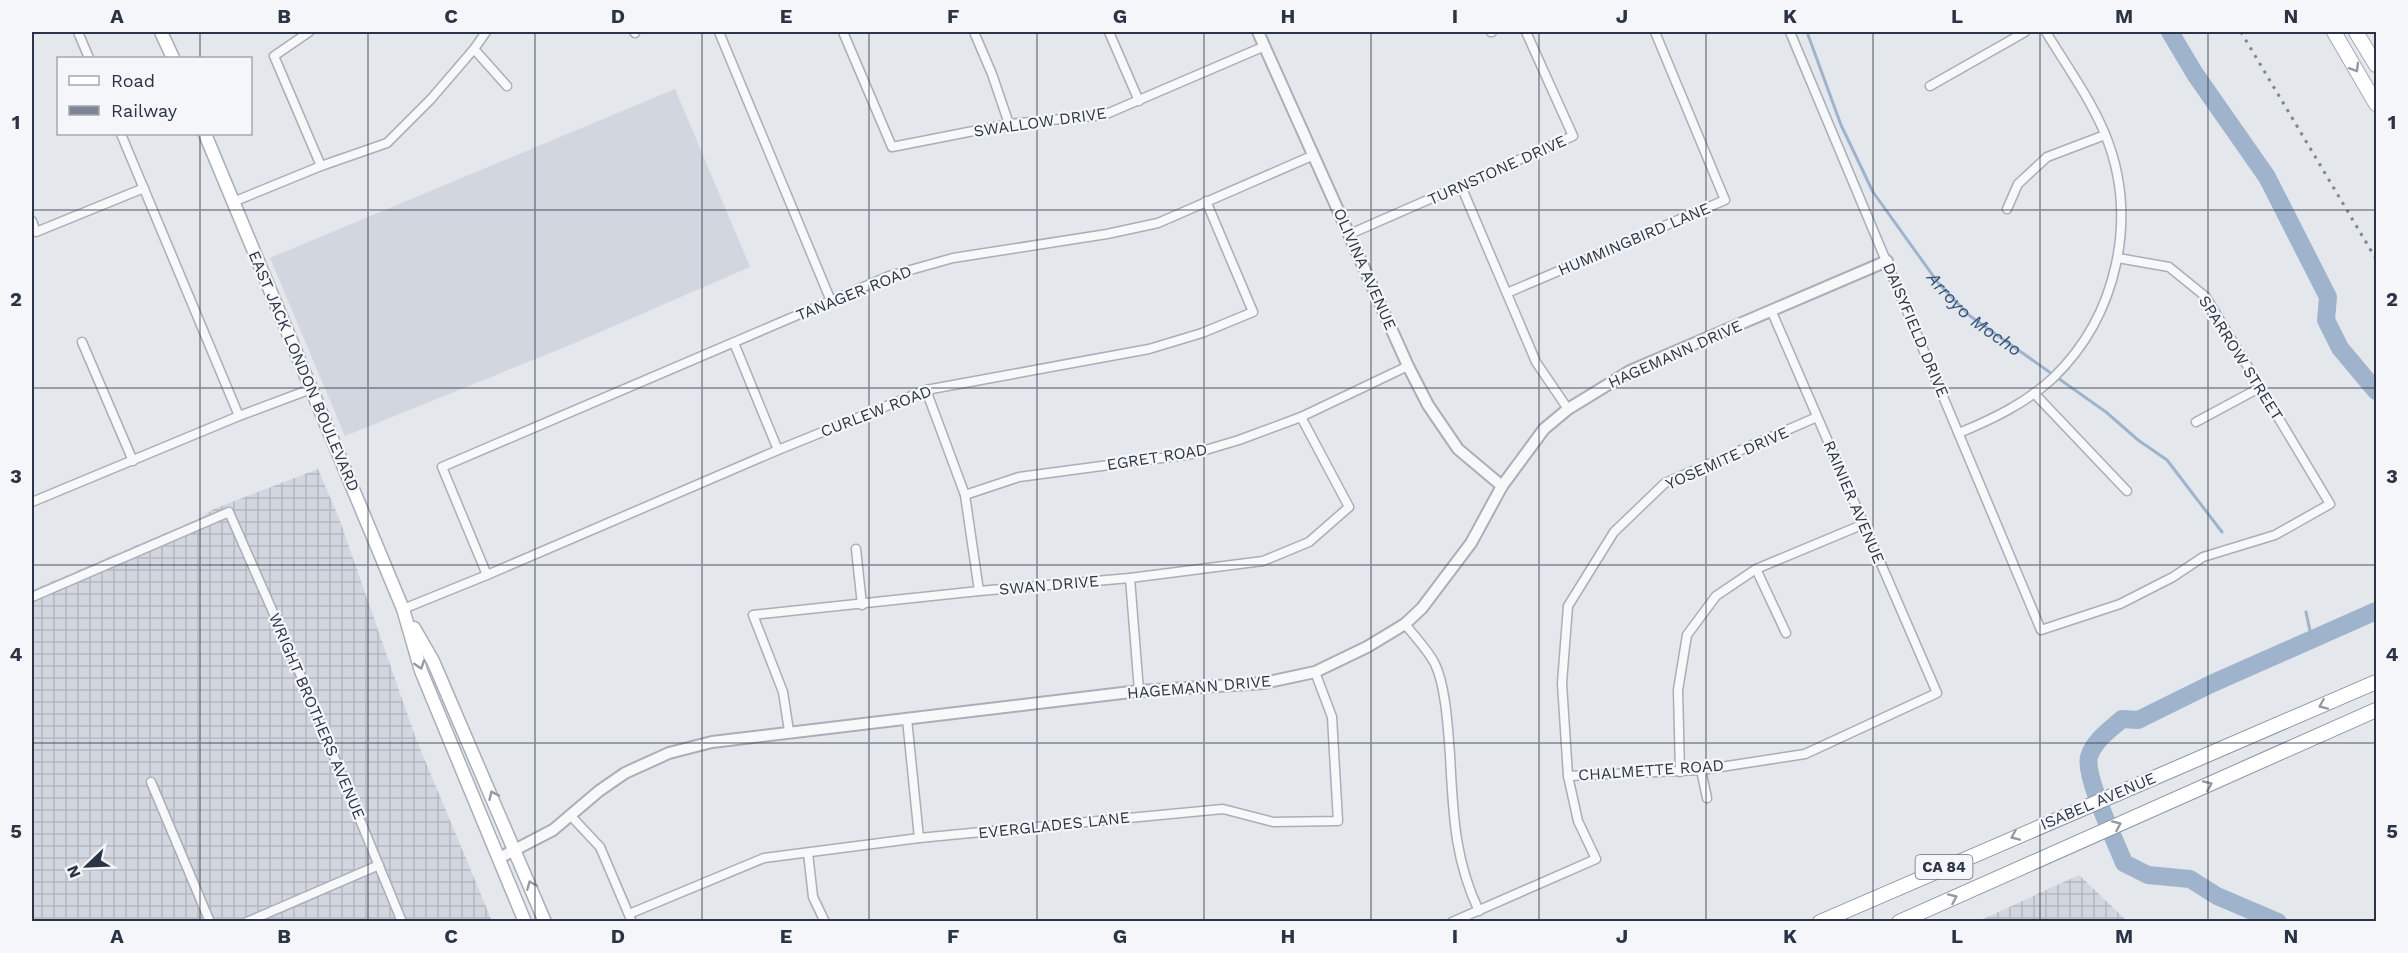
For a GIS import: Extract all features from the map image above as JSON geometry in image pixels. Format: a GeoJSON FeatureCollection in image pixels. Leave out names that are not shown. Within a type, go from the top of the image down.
{"type":"FeatureCollection","features":[{"type":"Feature","properties":{"kind":"main road"},"geometry":{"type":"LineString","coordinates":[[161,32],[173,57]]}},
{"type":"Feature","properties":{"kind":"main road"},"geometry":{"type":"LineString","coordinates":[[2334,32],[2376,104]]}},
{"type":"Feature","properties":{"kind":"main road"},"geometry":{"type":"LineString","coordinates":[[2356,32],[2376,65]]}},
{"type":"Feature","properties":{"kind":"main road","name":"EAST JACK LONDON BOULEVARD"},"geometry":{"type":"LineString","coordinates":[[204,135],[403,609],[422,671],[525,921]]}},
{"type":"Feature","properties":{"kind":"main road","name":"EAST JACK LONDON BOULEVARD"},"geometry":{"type":"LineString","coordinates":[[403,609],[433,661],[516,849],[545,921]]}},
{"type":"Feature","properties":{"kind":"main road","name":"ISABEL AVENUE"},"geometry":{"type":"LineString","coordinates":[[1820,921],[2376,682]]}},
{"type":"Feature","properties":{"kind":"main road","name":"ISABEL AVENUE"},"geometry":{"type":"LineString","coordinates":[[1899,921],[2376,710]]}},
{"type":"Feature","properties":{"kind":"street"},"geometry":{"type":"LineString","coordinates":[[78,32],[89,57]]}},
{"type":"Feature","properties":{"kind":"street"},"geometry":{"type":"LineString","coordinates":[[309,32],[274,56],[321,166]]}},
{"type":"Feature","properties":{"kind":"street"},"geometry":{"type":"LineString","coordinates":[[233,202],[321,166],[387,143],[412,120],[486,32]]}},
{"type":"Feature","properties":{"kind":"street"},"geometry":{"type":"LineString","coordinates":[[718,32],[831,301]]}},
{"type":"Feature","properties":{"kind":"street","name":"SWALLOW DRIVE"},"geometry":{"type":"LineString","coordinates":[[843,32],[892,147],[1009,124],[1104,115],[1264,46]]}},
{"type":"Feature","properties":{"kind":"street"},"geometry":{"type":"LineString","coordinates":[[974,32],[992,74],[1009,124]]}},
{"type":"Feature","properties":{"kind":"street"},"geometry":{"type":"LineString","coordinates":[[1109,32],[1139,101]]}},
{"type":"Feature","properties":{"kind":"street","name":"OLIVINA AVENUE"},"geometry":{"type":"LineString","coordinates":[[1258,32],[1408,366],[1428,405],[1458,449],[1502,486]]}},
{"type":"Feature","properties":{"kind":"street","name":"TURNSTONE DRIVE"},"geometry":{"type":"LineString","coordinates":[[1350,234],[1572,136],[1526,32]]}},
{"type":"Feature","properties":{"kind":"street","name":"HUMMINGBIRD LANE"},"geometry":{"type":"LineString","coordinates":[[1507,292],[1725,200],[1655,32]]}},
{"type":"Feature","properties":{"kind":"street","name":"DAISYFIELD DRIVE"},"geometry":{"type":"LineString","coordinates":[[1790,32],[2041,630]]}},
{"type":"Feature","properties":{"kind":"street"},"geometry":{"type":"LineString","coordinates":[[1930,86],[2025,32]]}},
{"type":"Feature","properties":{"kind":"street"},"geometry":{"type":"LineString","coordinates":[[1959,433],[2013,408],[2070,361],[2088,334],[2110,287],[2118,258],[2122,201],[2105,135],[2046,32]]}},
{"type":"Feature","properties":{"kind":"street"},"geometry":{"type":"LineString","coordinates":[[474,49],[507,86]]}},
{"type":"Feature","properties":{"kind":"street"},"geometry":{"type":"LineString","coordinates":[[121,135],[239,416]]}},
{"type":"Feature","properties":{"kind":"street"},"geometry":{"type":"LineString","coordinates":[[2007,209],[2018,184],[2047,157],[2105,135]]}},
{"type":"Feature","properties":{"kind":"street","name":"TANAGER ROAD"},"geometry":{"type":"LineString","coordinates":[[488,576],[442,467],[890,276],[953,258],[1107,234],[1158,223],[1314,155]]}},
{"type":"Feature","properties":{"kind":"street"},"geometry":{"type":"LineString","coordinates":[[1461,186],[1536,362],[1568,409]]}},
{"type":"Feature","properties":{"kind":"street"},"geometry":{"type":"LineString","coordinates":[[32,220],[36,232],[144,188]]}},
{"type":"Feature","properties":{"kind":"street","name":"CURLEW ROAD"},"geometry":{"type":"LineString","coordinates":[[403,609],[488,576],[778,450],[926,390],[1149,349],[1202,333],[1254,312],[1206,201]]}},
{"type":"Feature","properties":{"kind":"street","name":"SPARROW STREET"},"geometry":{"type":"LineString","coordinates":[[2041,630],[2120,604],[2173,578],[2203,557],[2275,535],[2330,504],[2206,297],[2169,267],[2118,258]]}},
{"type":"Feature","properties":{"kind":"street","name":"HAGEMANN DRIVE"},"geometry":{"type":"LineString","coordinates":[[499,858],[553,830],[599,791],[625,773],[669,753],[712,742],[789,731],[1140,691],[1264,683],[1315,672],[1367,647],[1405,624],[1428,601],[1472,543],[1502,486],[1544,429],[1568,409],[1630,371],[1887,261]]}},
{"type":"Feature","properties":{"kind":"street","name":"RAINIER AVENUE"},"geometry":{"type":"LineString","coordinates":[[1771,310],[1937,693]]}},
{"type":"Feature","properties":{"kind":"street"},"geometry":{"type":"LineString","coordinates":[[82,342],[133,461]]}},
{"type":"Feature","properties":{"kind":"street"},"geometry":{"type":"LineString","coordinates":[[734,343],[778,450]]}},
{"type":"Feature","properties":{"kind":"street","name":"EGRET ROAD"},"geometry":{"type":"LineString","coordinates":[[965,495],[1019,477],[1192,454],[1239,440],[1301,417],[1408,366]]}},
{"type":"Feature","properties":{"kind":"street"},"geometry":{"type":"LineString","coordinates":[[2196,422],[2261,387]]}},
{"type":"Feature","properties":{"kind":"street"},"geometry":{"type":"LineString","coordinates":[[32,502],[239,416],[311,389]]}},
{"type":"Feature","properties":{"kind":"street"},"geometry":{"type":"LineString","coordinates":[[926,390],[965,495],[979,591]]}},
{"type":"Feature","properties":{"kind":"street"},"geometry":{"type":"LineString","coordinates":[[2034,393],[2127,491]]}},
{"type":"Feature","properties":{"kind":"street","name":"SWAN DRIVE"},"geometry":{"type":"LineString","coordinates":[[789,731],[783,692],[753,615],[979,591],[1130,578],[1263,561],[1309,542],[1349,507],[1301,417]]}},
{"type":"Feature","properties":{"kind":"street","name":"YOSEMITE DRIVE"},"geometry":{"type":"LineString","coordinates":[[1452,921],[1596,859],[1578,821],[1568,776],[1562,683],[1568,606],[1614,532],[1665,483],[1817,417]]}},
{"type":"Feature","properties":{"kind":"street","name":"WRIGHT BROTHERS AVENUE"},"geometry":{"type":"LineString","coordinates":[[32,597],[230,512],[297,665],[402,921]]}},
{"type":"Feature","properties":{"kind":"street"},"geometry":{"type":"LineString","coordinates":[[1680,772],[1678,690],[1687,635],[1716,596],[1756,569],[1863,524]]}},
{"type":"Feature","properties":{"kind":"street"},"geometry":{"type":"LineString","coordinates":[[856,549],[862,605]]}},
{"type":"Feature","properties":{"kind":"street"},"geometry":{"type":"LineString","coordinates":[[1756,569],[1786,633]]}},
{"type":"Feature","properties":{"kind":"street"},"geometry":{"type":"LineString","coordinates":[[1130,578],[1140,691]]}},
{"type":"Feature","properties":{"kind":"street"},"geometry":{"type":"LineString","coordinates":[[1405,624],[1436,666],[1448,716],[1453,804],[1460,860],[1468,889],[1479,911]]}},
{"type":"Feature","properties":{"kind":"street","name":"EVERGLADES LANE"},"geometry":{"type":"LineString","coordinates":[[630,918],[764,858],[919,838],[1223,809],[1274,822],[1338,821],[1332,717],[1315,672]]}},
{"type":"Feature","properties":{"kind":"street","name":"CHALMETTE ROAD"},"geometry":{"type":"LineString","coordinates":[[1568,776],[1680,772],[1805,754],[1937,693]]}},
{"type":"Feature","properties":{"kind":"street"},"geometry":{"type":"LineString","coordinates":[[907,719],[919,838]]}},
{"type":"Feature","properties":{"kind":"street"},"geometry":{"type":"LineString","coordinates":[[1701,770],[1707,798]]}},
{"type":"Feature","properties":{"kind":"street"},"geometry":{"type":"LineString","coordinates":[[151,782],[210,921]]}},
{"type":"Feature","properties":{"kind":"street"},"geometry":{"type":"LineString","coordinates":[[570,815],[600,847],[630,918]]}},
{"type":"Feature","properties":{"kind":"street"},"geometry":{"type":"LineString","coordinates":[[808,853],[813,897],[825,921]]}},
{"type":"Feature","properties":{"kind":"street"},"geometry":{"type":"LineString","coordinates":[[247,921],[380,865]]}},
{"type":"Feature","properties":{"kind":"shaded area"},"geometry":{"type":"Polygon","coordinates":[[[675,89],[750,267],[570,345],[345,436],[270,258],[675,89]]]}},
{"type":"Feature","properties":{"kind":"shaded area"},"geometry":{"type":"Polygon","coordinates":[[[318,469],[340,521],[416,739],[492,921],[32,922],[32,590],[198,519],[214,509],[318,469]]]}},
{"type":"Feature","properties":{"kind":"shaded area"},"geometry":{"type":"Polygon","coordinates":[[[2079,875],[2127,921],[1979,921],[2079,875]]]}},
{"type":"Feature","properties":{"kind":"waterway","name":"Arroyo Mocho"},"geometry":{"type":"LineString","coordinates":[[1807,32],[1841,125],[1873,192],[1939,284],[1970,316],[2106,412],[2138,440],[2167,460],[2222,532]]}},
{"type":"Feature","properties":{"kind":"waterway","name":"Arroyo Mocho"},"geometry":{"type":"LineString","coordinates":[[2170,32],[2195,74],[2267,177],[2328,297],[2326,320],[2340,348],[2376,391]]}},
{"type":"Feature","properties":{"kind":"waterway","name":"Arroyo Mocho"},"geometry":{"type":"LineString","coordinates":[[2278,922],[2217,896],[2190,879],[2148,875],[2124,863],[2091,779],[2089,757],[2098,740],[2122,719],[2138,720],[2211,684],[2376,611]]}},
{"type":"Feature","properties":{"kind":"waterway","name":"Arroyo Mocho"},"geometry":{"type":"LineString","coordinates":[[2306,612],[2312,640]]}},
{"type":"Feature","properties":{"kind":"railway"},"geometry":{"type":"LineString","coordinates":[[2241,32],[2376,259]]}}]}
